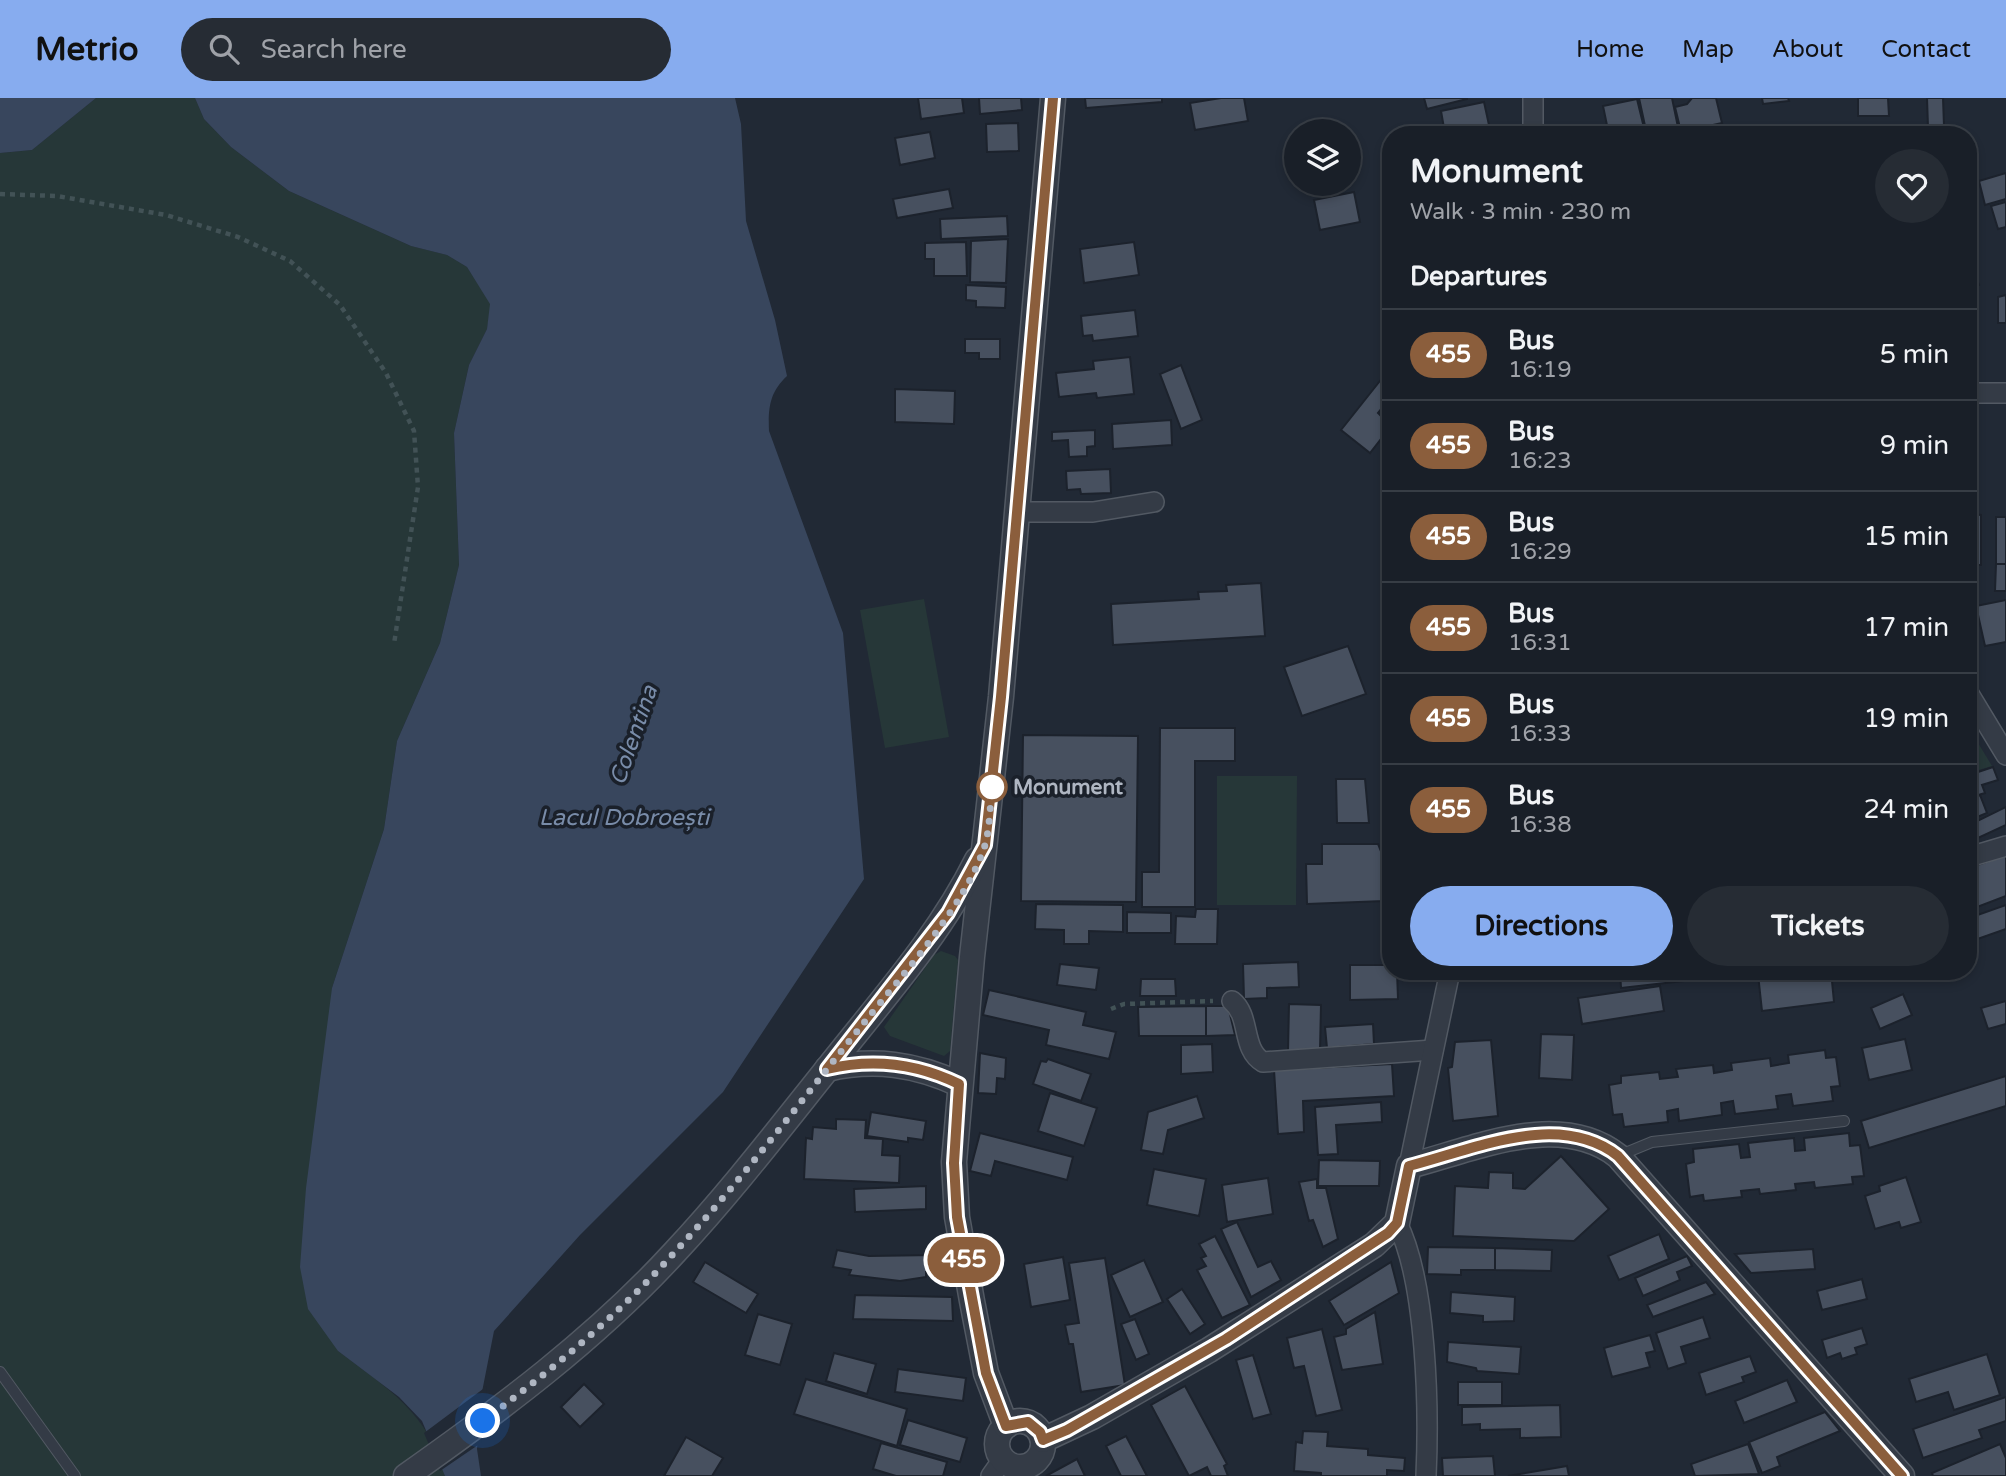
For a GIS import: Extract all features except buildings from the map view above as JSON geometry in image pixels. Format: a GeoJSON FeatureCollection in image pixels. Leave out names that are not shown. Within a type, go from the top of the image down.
{"type":"FeatureCollection","features":[{"type":"Feature","properties":{"kind":"street"},"geometry":{"type":"LineString","coordinates":[[1006,1426],[1028,1422],[1040,1432],[1043,1440],[1041,1454],[1037,1460],[1007,1469],[997,1446],[1006,1426],[986,1373],[957,1217],[954,1163],[959,1084],[985,845],[1054,98]]}},
{"type":"Feature","properties":{"kind":"street"},"geometry":{"type":"LineString","coordinates":[[1533,98],[1536,126]]}},
{"type":"Feature","properties":{"kind":"street"},"geometry":{"type":"LineString","coordinates":[[1977,393],[2006,393]]}},
{"type":"Feature","properties":{"kind":"street"},"geometry":{"type":"LineString","coordinates":[[1016,512],[1093,512],[1154,502]]}},
{"type":"Feature","properties":{"kind":"street"},"geometry":{"type":"LineString","coordinates":[[1977,707],[2006,755]]}},
{"type":"Feature","properties":{"kind":"street"},"geometry":{"type":"LineString","coordinates":[[406,1476],[558,1363],[673,1255],[827,1069],[948,913],[985,845]]}},
{"type":"Feature","properties":{"kind":"street"},"geometry":{"type":"LineString","coordinates":[[1977,855],[2006,846]]}},
{"type":"Feature","properties":{"kind":"street"},"geometry":{"type":"LineString","coordinates":[[1426,1476],[1427,1418],[1417,1293],[1411,1257],[1397,1223],[1448,980]]}},
{"type":"Feature","properties":{"kind":"street"},"geometry":{"type":"LineString","coordinates":[[1232,1001],[1240,1011],[1251,1051],[1263,1062],[1433,1050]]}},
{"type":"Feature","properties":{"kind":"street"},"geometry":{"type":"LineString","coordinates":[[827,1069],[870,1062],[893,1063],[920,1069],[959,1084]]}},
{"type":"Feature","properties":{"kind":"street"},"geometry":{"type":"LineString","coordinates":[[1409,1166],[1540,1133],[1572,1134],[1590,1138],[1618,1156],[1902,1476]]}},
{"type":"Feature","properties":{"kind":"street"},"geometry":{"type":"LineString","coordinates":[[1043,1440],[1092,1417],[1219,1343],[1374,1245],[1397,1223]]}},
{"type":"Feature","properties":{"kind":"lane"},"geometry":{"type":"LineString","coordinates":[[1618,1156],[1652,1142],[1844,1121]]}},
{"type":"Feature","properties":{"kind":"lane"},"geometry":{"type":"LineString","coordinates":[[0,1372],[75,1476]]}},
{"type":"Feature","properties":{"kind":"path"},"geometry":{"type":"LineString","coordinates":[[0,194],[57,196],[139,211],[238,237],[290,261],[340,305],[386,373],[414,431],[418,487],[394,644]]}},
{"type":"Feature","properties":{"kind":"path"},"geometry":{"type":"LineString","coordinates":[[1111,1009],[1124,1004],[1232,1001]]}},
{"type":"Feature","properties":{"kind":"shaded area"},"geometry":{"type":"Polygon","coordinates":[[[96,98],[195,98],[204,119],[231,147],[289,191],[411,246],[447,255],[467,267],[491,304],[487,329],[469,365],[454,433],[459,565],[440,643],[397,741],[384,829],[332,988],[338,1351],[389,1390],[417,1419],[438,1454],[445,1476],[0,1476],[0,153],[32,150],[96,98]]]}},
{"type":"Feature","properties":{"kind":"shaded area"},"geometry":{"type":"Polygon","coordinates":[[[924,599],[949,737],[885,748],[860,610],[924,599]]]}},
{"type":"Feature","properties":{"kind":"shaded area"},"geometry":{"type":"Polygon","coordinates":[[[1977,741],[1992,766],[1977,771],[1977,741]]]}},
{"type":"Feature","properties":{"kind":"shaded area"},"geometry":{"type":"Polygon","coordinates":[[[1217,776],[1297,776],[1296,905],[1217,905],[1217,776]]]}},
{"type":"Feature","properties":{"kind":"shaded area"},"geometry":{"type":"Polygon","coordinates":[[[941,951],[955,956],[958,960],[950,1051],[944,1056],[890,1036],[884,1027],[934,955],[941,951]]]}},
{"type":"Feature","properties":{"kind":"water"},"geometry":{"type":"Polygon","coordinates":[[[0,98],[96,98],[32,150],[0,153],[0,98]]]}},
{"type":"Feature","properties":{"kind":"water","name":"Lacul Dobroești"},"geometry":{"type":"Polygon","coordinates":[[[195,98],[735,98],[741,124],[746,221],[775,320],[787,376],[771,400],[769,431],[843,633],[864,879],[723,1092],[580,1235],[494,1331],[481,1397],[477,1449],[481,1476],[445,1476],[422,1421],[399,1397],[338,1351],[308,1309],[300,1267],[306,1188],[332,988],[384,829],[397,741],[440,643],[459,565],[454,433],[469,365],[487,329],[490,304],[467,267],[447,255],[411,246],[289,191],[231,147],[204,119],[195,98]]]}},
{"type":"Feature","properties":{"kind":"pier"},"geometry":{"type":"Polygon","coordinates":[[[487,1386],[481,1443],[440,1471],[424,1433],[487,1386]]]}},
{"type":"Feature","properties":{"kind":"bus line","name":"455"},"geometry":{"type":"LineString","coordinates":[[1053,98],[1001,697],[985,845],[948,913],[916,958],[827,1069],[870,1062],[893,1063],[920,1069],[959,1084],[954,1189],[960,1239],[986,1373],[1006,1426],[1013,1422],[1028,1422],[1040,1432],[1043,1440],[1067,1430],[1261,1318],[1374,1245],[1388,1233],[1397,1223],[1409,1166],[1540,1133],[1557,1133],[1590,1138],[1618,1156],[1902,1476]]}},
{"type":"Feature","properties":{"kind":"place","name":"Monument"},"geometry":{"type":"Point","coordinates":[992,787]}},
{"type":"Feature","properties":{"kind":"route"},"geometry":{"type":"LineString","coordinates":[[483,1421],[558,1363],[612,1315],[673,1255],[764,1148],[916,958],[948,913],[985,845],[992,787]]}},
{"type":"Feature","properties":{"kind":"water label","name":"Colentina"},"geometry":{"type":"Point","coordinates":[633,735]}}]}
